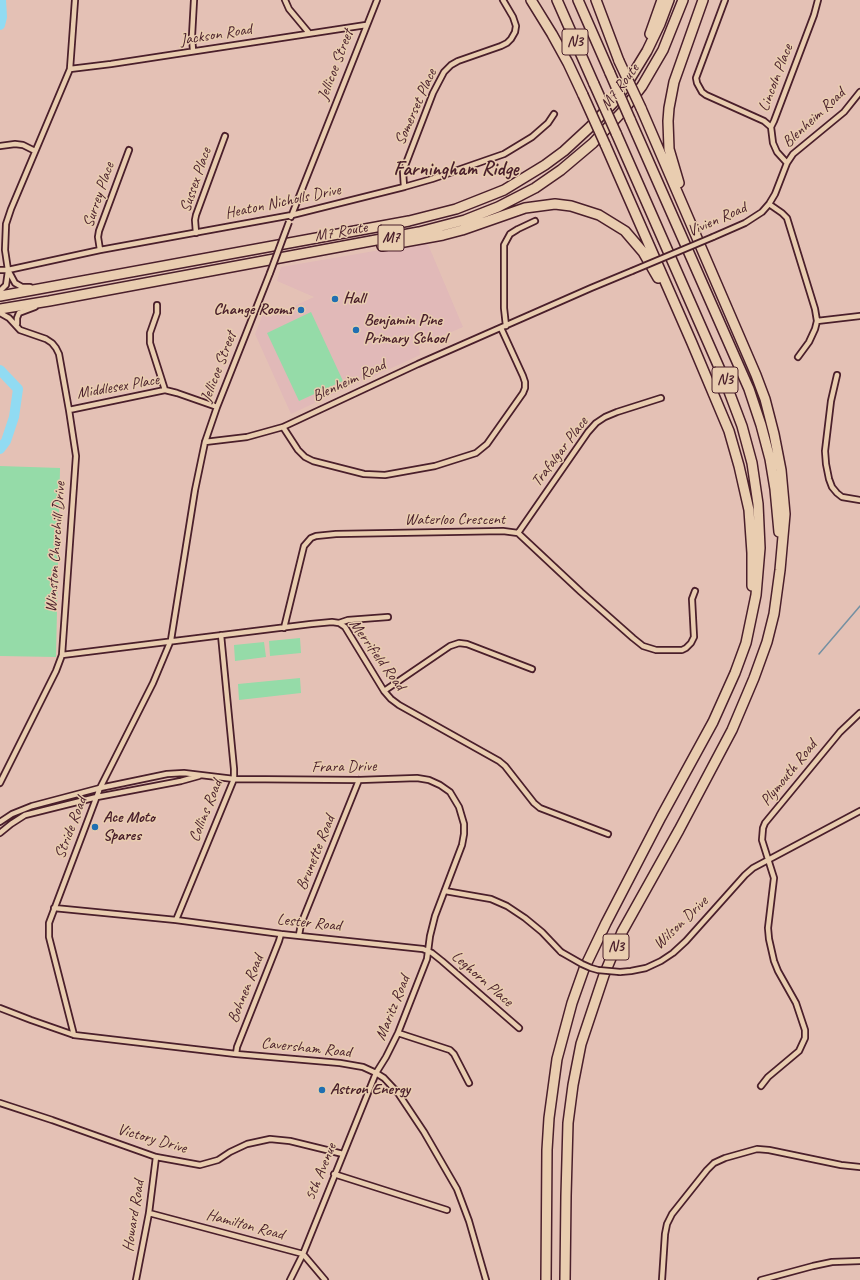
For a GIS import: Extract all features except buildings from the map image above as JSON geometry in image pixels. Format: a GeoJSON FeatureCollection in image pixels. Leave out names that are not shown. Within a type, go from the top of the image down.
{"type":"FeatureCollection","features":[{"type":"Feature","properties":{"kind":"highway"},"geometry":{"type":"LineString","coordinates":[[530,0],[558,46],[583,95],[729,431],[748,504],[751,538],[752,590],[746,643]]}},
{"type":"Feature","properties":{"kind":"highway","name":"N3"},"geometry":{"type":"LineString","coordinates":[[546,1280],[547,1150],[549,1118],[557,1059],[572,1003],[584,969],[606,923],[661,817],[713,722],[735,673],[746,643],[756,596],[760,548],[758,504],[752,463],[742,426],[725,381],[557,0]]}},
{"type":"Feature","properties":{"kind":"highway","name":"N3"},"geometry":{"type":"LineString","coordinates":[[565,1280],[568,1123],[573,1085],[581,1044],[604,976],[622,932],[679,830],[732,730],[754,678],[767,642],[774,614],[780,570],[775,489],[770,459],[761,425],[749,390],[578,0]]}},
{"type":"Feature","properties":{"kind":"highway"},"geometry":{"type":"LineString","coordinates":[[596,0],[620,61],[750,360],[770,416],[781,470],[785,514],[780,558]]}},
{"type":"Feature","properties":{"kind":"highway"},"geometry":{"type":"LineString","coordinates":[[647,51],[648,37],[662,0]]}},
{"type":"Feature","properties":{"kind":"highway","name":"M7 Route"},"geometry":{"type":"LineString","coordinates":[[0,296],[409,221],[439,214],[475,202],[504,190],[545,165],[568,147],[613,103],[625,87],[647,51],[669,0]]}},
{"type":"Feature","properties":{"kind":"highway","name":"M7 Route"},"geometry":{"type":"LineString","coordinates":[[0,309],[390,238],[450,225],[498,207],[535,188],[576,159],[593,144],[622,112],[642,86],[663,50],[683,0]]}},
{"type":"Feature","properties":{"kind":"highway"},"geometry":{"type":"LineString","coordinates":[[695,234],[690,212],[672,163],[669,149],[668,121],[674,82],[703,0]]}},
{"type":"Feature","properties":{"kind":"highway"},"geometry":{"type":"LineString","coordinates":[[287,257],[338,253],[443,235],[536,206],[555,204],[571,206],[599,215],[625,231],[636,242],[657,277],[692,344]]}},
{"type":"Feature","properties":{"kind":"street"},"geometry":{"type":"LineString","coordinates":[[47,287],[22,287],[18,286],[12,280],[8,270],[5,250],[6,224],[70,69],[75,0]]}},
{"type":"Feature","properties":{"kind":"street"},"geometry":{"type":"LineString","coordinates":[[193,51],[192,36],[194,0]]}},
{"type":"Feature","properties":{"kind":"street"},"geometry":{"type":"LineString","coordinates":[[285,0],[289,9],[309,33]]}},
{"type":"Feature","properties":{"kind":"street","name":"Jellicoe Street"},"geometry":{"type":"LineString","coordinates":[[171,640],[194,497],[205,442],[217,407],[366,24],[377,0]]}},
{"type":"Feature","properties":{"kind":"street","name":"Somerset Place"},"geometry":{"type":"LineString","coordinates":[[404,187],[403,171],[433,93],[444,72],[451,65],[462,59],[508,43],[512,39],[516,26],[513,17],[503,0]]}},
{"type":"Feature","properties":{"kind":"street"},"geometry":{"type":"LineString","coordinates":[[725,0],[696,78],[697,83],[702,92],[706,95],[764,120],[771,127]]}},
{"type":"Feature","properties":{"kind":"street","name":"Lincoln Place"},"geometry":{"type":"LineString","coordinates":[[787,163],[775,148],[771,127],[814,15],[818,0]]}},
{"type":"Feature","properties":{"kind":"street","name":"Jackson Road"},"geometry":{"type":"LineString","coordinates":[[70,69],[111,64],[366,24]]}},
{"type":"Feature","properties":{"kind":"street","name":"Blenheim Road"},"geometry":{"type":"LineString","coordinates":[[787,163],[798,149],[844,112],[860,92]]}},
{"type":"Feature","properties":{"kind":"street","name":"Heaton Nicholls Drive"},"geometry":{"type":"LineString","coordinates":[[0,270],[8,270],[100,250],[292,215],[404,187],[439,177],[504,154],[532,137],[548,123],[554,114]]}},
{"type":"Feature","properties":{"kind":"street","name":"Sussex Place"},"geometry":{"type":"LineString","coordinates":[[196,233],[196,215],[225,136]]}},
{"type":"Feature","properties":{"kind":"street"},"geometry":{"type":"LineString","coordinates":[[0,146],[15,144],[23,145],[35,151]]}},
{"type":"Feature","properties":{"kind":"street","name":"Surrey Place"},"geometry":{"type":"LineString","coordinates":[[100,250],[98,237],[99,231],[129,150]]}},
{"type":"Feature","properties":{"kind":"street","name":"Vivien Road"},"geometry":{"type":"LineString","coordinates":[[632,271],[754,218],[769,204],[775,194],[787,163]]}},
{"type":"Feature","properties":{"kind":"street"},"geometry":{"type":"LineString","coordinates":[[769,204],[787,218],[813,300],[816,321],[815,329],[809,342],[798,357]]}},
{"type":"Feature","properties":{"kind":"street"},"geometry":{"type":"LineString","coordinates":[[506,326],[504,308],[504,245],[510,234],[518,228],[535,221]]}},
{"type":"Feature","properties":{"kind":"street"},"geometry":{"type":"LineString","coordinates":[[0,291],[6,285],[8,270]]}},
{"type":"Feature","properties":{"kind":"street","name":"Blenheim Road"},"geometry":{"type":"LineString","coordinates":[[205,442],[254,435],[283,426],[418,364],[632,271]]}},
{"type":"Feature","properties":{"kind":"street"},"geometry":{"type":"LineString","coordinates":[[16,324],[19,313],[49,301]]}},
{"type":"Feature","properties":{"kind":"street"},"geometry":{"type":"LineString","coordinates":[[157,305],[150,333],[150,343],[165,390]]}},
{"type":"Feature","properties":{"kind":"street","name":"Winston Churchill Drive"},"geometry":{"type":"LineString","coordinates":[[0,313],[9,318],[20,330],[46,339],[56,348],[69,410],[76,456],[62,655],[56,671],[0,783]]}},
{"type":"Feature","properties":{"kind":"street"},"geometry":{"type":"LineString","coordinates":[[816,321],[860,316]]}},
{"type":"Feature","properties":{"kind":"street"},"geometry":{"type":"LineString","coordinates":[[283,426],[305,457],[313,461],[364,474],[385,475],[435,466],[476,453],[487,444],[525,388],[523,376],[501,328]]}},
{"type":"Feature","properties":{"kind":"street"},"geometry":{"type":"LineString","coordinates":[[837,375],[825,451],[826,464],[831,483],[837,493],[842,497],[860,500]]}},
{"type":"Feature","properties":{"kind":"street","name":"Middlesex Place"},"geometry":{"type":"LineString","coordinates":[[69,410],[165,390],[217,407]]}},
{"type":"Feature","properties":{"kind":"street","name":"Trafalgar Place"},"geometry":{"type":"LineString","coordinates":[[518,533],[588,432],[596,423],[605,417],[661,398]]}},
{"type":"Feature","properties":{"kind":"street","name":"Waterloo Crescent"},"geometry":{"type":"LineString","coordinates":[[284,628],[304,546],[311,538],[316,536],[336,534],[503,531],[518,533],[633,638],[643,646],[656,650],[675,651],[686,648],[691,643],[694,637],[692,599],[695,591]]}},
{"type":"Feature","properties":{"kind":"street"},"geometry":{"type":"LineString","coordinates":[[339,622],[388,617]]}},
{"type":"Feature","properties":{"kind":"street","name":"Merrifield Road"},"geometry":{"type":"LineString","coordinates":[[62,655],[171,640],[339,622],[345,627],[384,691],[391,699],[399,705],[499,761],[505,766],[534,803],[540,808],[608,834]]}},
{"type":"Feature","properties":{"kind":"street","name":"Collins Road"},"geometry":{"type":"LineString","coordinates":[[176,920],[234,779],[221,635]]}},
{"type":"Feature","properties":{"kind":"street","name":"Stride Road"},"geometry":{"type":"LineString","coordinates":[[74,1035],[49,937],[49,923],[100,788],[153,683],[171,640]]}},
{"type":"Feature","properties":{"kind":"street"},"geometry":{"type":"LineString","coordinates":[[384,691],[450,646],[459,643],[467,644],[532,669]]}},
{"type":"Feature","properties":{"kind":"street","name":"Plymouth Road"},"geometry":{"type":"LineString","coordinates":[[761,1086],[768,1077],[799,1051],[805,1038],[802,1017],[778,971],[769,939],[768,928],[774,884],[772,871],[762,840],[762,833],[765,823],[840,732],[860,713]]}},
{"type":"Feature","properties":{"kind":"street","name":"Frara Drive"},"geometry":{"type":"LineString","coordinates":[[0,822],[12,814],[32,806],[100,788],[167,774],[184,773],[234,779],[359,780],[417,778],[428,780],[440,785],[450,792],[459,807],[464,824],[462,845],[445,891]]}},
{"type":"Feature","properties":{"kind":"street","name":"Frara Drive"},"geometry":{"type":"LineString","coordinates":[[0,833],[26,815],[97,797],[181,781],[201,775]]}},
{"type":"Feature","properties":{"kind":"street","name":"Brunette Road"},"geometry":{"type":"LineString","coordinates":[[299,935],[301,924],[359,780]]}},
{"type":"Feature","properties":{"kind":"street","name":"Wilson Drive"},"geometry":{"type":"LineString","coordinates":[[445,891],[491,899],[507,906],[542,932],[562,952],[591,968],[620,972],[632,971],[646,968],[673,953],[753,868],[767,859],[860,811]]}},
{"type":"Feature","properties":{"kind":"street"},"geometry":{"type":"LineString","coordinates":[[428,951],[430,936],[445,891]]}},
{"type":"Feature","properties":{"kind":"street","name":"Lester Road"},"geometry":{"type":"LineString","coordinates":[[54,908],[176,920],[281,934],[423,949],[428,951]]}},
{"type":"Feature","properties":{"kind":"street","name":"Bohnen Road"},"geometry":{"type":"LineString","coordinates":[[236,1054],[237,1047],[281,934]]}},
{"type":"Feature","properties":{"kind":"street","name":"Leghorn Place"},"geometry":{"type":"LineString","coordinates":[[428,951],[442,961],[519,1028]]}},
{"type":"Feature","properties":{"kind":"street","name":"Maritz Road"},"geometry":{"type":"LineString","coordinates":[[376,1072],[386,1057],[398,1033],[427,959],[428,951]]}},
{"type":"Feature","properties":{"kind":"street","name":"Caversham Road"},"geometry":{"type":"LineString","coordinates":[[0,1008],[74,1035],[236,1054],[340,1063],[363,1067],[376,1072],[384,1078],[398,1094],[424,1132],[457,1189],[469,1221],[486,1280]]}},
{"type":"Feature","properties":{"kind":"street"},"geometry":{"type":"LineString","coordinates":[[398,1033],[450,1050],[454,1054],[469,1083]]}},
{"type":"Feature","properties":{"kind":"street","name":"5th Avenue"},"geometry":{"type":"LineString","coordinates":[[290,1280],[303,1254],[376,1072]]}},
{"type":"Feature","properties":{"kind":"street","name":"Victory Drive"},"geometry":{"type":"LineString","coordinates":[[0,1103],[156,1157],[200,1165],[218,1160],[241,1146],[270,1139],[290,1141],[343,1154]]}},
{"type":"Feature","properties":{"kind":"street"},"geometry":{"type":"LineString","coordinates":[[662,1280],[667,1224],[672,1214],[714,1163],[725,1158],[757,1149],[769,1150],[841,1165],[860,1167]]}},
{"type":"Feature","properties":{"kind":"street","name":"Howard Road"},"geometry":{"type":"LineString","coordinates":[[136,1280],[149,1213],[156,1157]]}},
{"type":"Feature","properties":{"kind":"street"},"geometry":{"type":"LineString","coordinates":[[334,1174],[447,1210]]}},
{"type":"Feature","properties":{"kind":"street","name":"Hamilton Road"},"geometry":{"type":"LineString","coordinates":[[149,1213],[303,1254]]}},
{"type":"Feature","properties":{"kind":"street"},"geometry":{"type":"LineString","coordinates":[[303,1254],[325,1280]]}},
{"type":"Feature","properties":{"kind":"street"},"geometry":{"type":"LineString","coordinates":[[760,1280],[826,1263],[860,1262]]}},
{"type":"Feature","properties":{"kind":"shaded area","name":"Benjamin Pine Primary School"},"geometry":{"type":"Polygon","coordinates":[[[427,242],[463,327],[419,346],[420,355],[370,378],[366,370],[363,372],[366,379],[291,414],[255,334],[263,314],[270,317],[314,297],[277,281],[281,267],[427,242]]]}},
{"type":"Feature","properties":{"kind":"green space"},"geometry":{"type":"Polygon","coordinates":[[[311,312],[343,381],[299,401],[267,333],[311,312]]]}},
{"type":"Feature","properties":{"kind":"green space"},"geometry":{"type":"Polygon","coordinates":[[[0,466],[60,468],[56,657],[0,656],[0,466]]]}},
{"type":"Feature","properties":{"kind":"green space"},"geometry":{"type":"Polygon","coordinates":[[[300,638],[301,653],[270,656],[269,641],[300,638]]]}},
{"type":"Feature","properties":{"kind":"green space"},"geometry":{"type":"Polygon","coordinates":[[[264,642],[266,657],[235,661],[234,645],[264,642]]]}},
{"type":"Feature","properties":{"kind":"green space"},"geometry":{"type":"Polygon","coordinates":[[[300,678],[301,693],[239,700],[238,684],[300,678]]]}},
{"type":"Feature","properties":{"kind":"waterway"},"geometry":{"type":"LineString","coordinates":[[0,25],[2,17],[1,0]]}},
{"type":"Feature","properties":{"kind":"waterway"},"geometry":{"type":"LineString","coordinates":[[0,370],[18,389],[14,417],[6,441],[0,449]]}},
{"type":"Feature","properties":{"kind":"waterway"},"geometry":{"type":"LineString","coordinates":[[819,654],[860,606]]}},
{"type":"Feature","properties":{"kind":"place","name":"Hall"},"geometry":{"type":"Point","coordinates":[335,299]}},
{"type":"Feature","properties":{"kind":"place","name":"Change Rooms"},"geometry":{"type":"Point","coordinates":[301,310]}},
{"type":"Feature","properties":{"kind":"place","name":"Benjamin Pine Primary School"},"geometry":{"type":"Point","coordinates":[356,330]}},
{"type":"Feature","properties":{"kind":"place","name":"Ace Moto Spares"},"geometry":{"type":"Point","coordinates":[95,827]}},
{"type":"Feature","properties":{"kind":"place","name":"Astron Energy"},"geometry":{"type":"Point","coordinates":[322,1090]}},
{"type":"Feature","properties":{"kind":"district","name":"Farningham Ridge"},"geometry":{"type":"Point","coordinates":[456,170]}}]}
